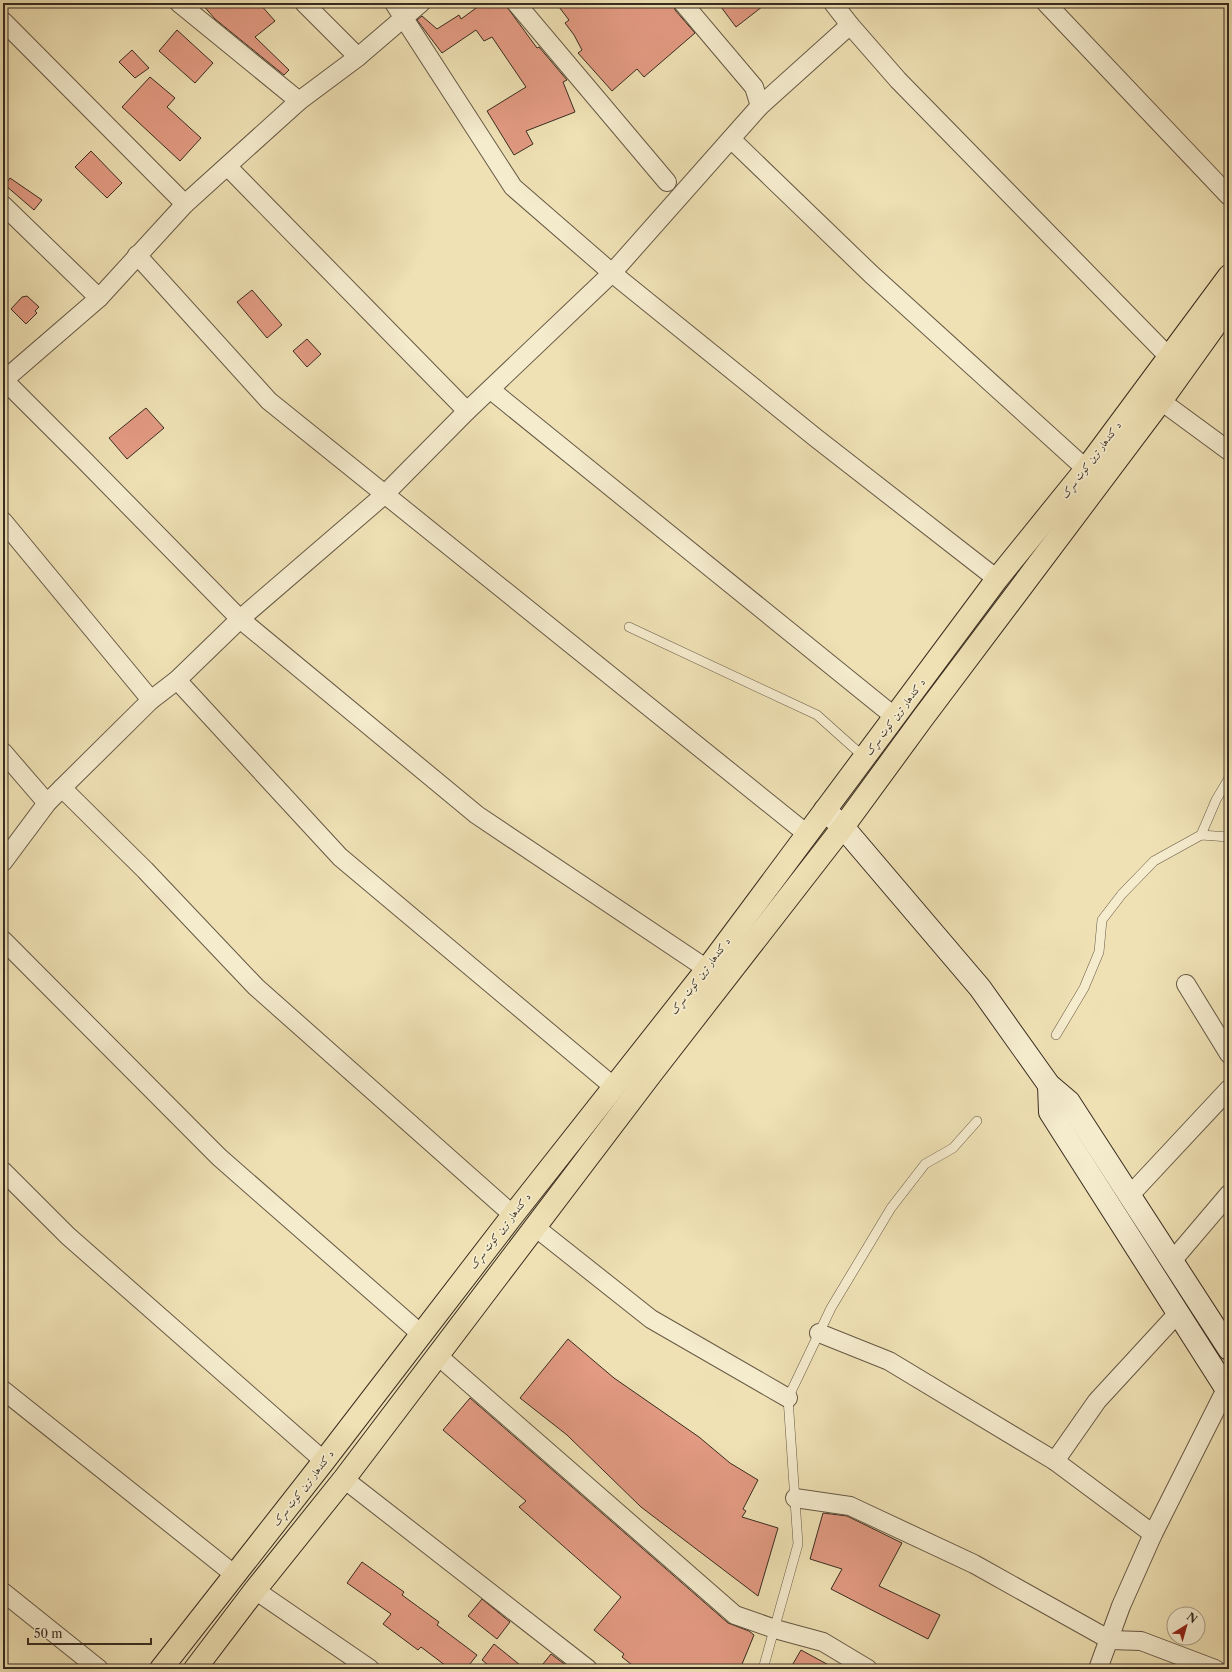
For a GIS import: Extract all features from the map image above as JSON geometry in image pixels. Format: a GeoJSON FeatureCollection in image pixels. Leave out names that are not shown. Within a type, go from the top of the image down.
{"type":"FeatureCollection","features":[{"type":"Feature","properties":{"kind":"main road","name":"د کندهار ترين کوټ سړک"},"geometry":{"type":"LineString","coordinates":[[195,1669],[254,1590],[344,1479],[535,1227],[643,1067],[706,969],[997,579],[1086,469],[1229,276]]}},
{"type":"Feature","properties":{"kind":"main road","name":"د کندهار ترين کوټ سړک"},"geometry":{"type":"LineString","coordinates":[[161,1669],[614,1087],[643,1067],[843,827],[922,719],[1161,401],[1229,306]]}},
{"type":"Feature","properties":{"kind":"main road"},"geometry":{"type":"LineString","coordinates":[[825,810],[843,827],[980,988],[1049,1085],[1069,1102],[1229,1349]]}},
{"type":"Feature","properties":{"kind":"main road"},"geometry":{"type":"LineString","coordinates":[[1049,1085],[1050,1112],[1228,1391]]}},
{"type":"Feature","properties":{"kind":"street"},"geometry":{"type":"LineString","coordinates":[[179,3],[299,101]]}},
{"type":"Feature","properties":{"kind":"street"},"geometry":{"type":"LineString","coordinates":[[304,3],[358,57]]}},
{"type":"Feature","properties":{"kind":"street"},"geometry":{"type":"LineString","coordinates":[[420,3],[399,10],[358,57],[299,101],[228,167],[185,204],[98,298],[4,381],[83,458],[240,619],[477,815],[706,969]]}},
{"type":"Feature","properties":{"kind":"street"},"geometry":{"type":"LineString","coordinates":[[516,3],[667,182]]}},
{"type":"Feature","properties":{"kind":"street"},"geometry":{"type":"LineString","coordinates":[[684,3],[754,87],[760,106]]}},
{"type":"Feature","properties":{"kind":"street"},"geometry":{"type":"LineString","coordinates":[[833,3],[850,25],[898,80],[1169,357]]}},
{"type":"Feature","properties":{"kind":"street"},"geometry":{"type":"LineString","coordinates":[[1046,3],[1229,196]]}},
{"type":"Feature","properties":{"kind":"street"},"geometry":{"type":"LineString","coordinates":[[399,10],[513,187],[612,273],[816,438],[997,579]]}},
{"type":"Feature","properties":{"kind":"street"},"geometry":{"type":"LineString","coordinates":[[3,21],[185,204]]}},
{"type":"Feature","properties":{"kind":"street"},"geometry":{"type":"LineString","coordinates":[[3,862],[47,803],[151,700],[178,680],[240,619],[384,495],[467,412],[612,273],[760,106],[850,25]]}},
{"type":"Feature","properties":{"kind":"street"},"geometry":{"type":"LineString","coordinates":[[731,139],[871,274],[1086,469]]}},
{"type":"Feature","properties":{"kind":"street"},"geometry":{"type":"LineString","coordinates":[[228,167],[467,412]]}},
{"type":"Feature","properties":{"kind":"street"},"geometry":{"type":"LineString","coordinates":[[3,205],[98,298]]}},
{"type":"Feature","properties":{"kind":"street"},"geometry":{"type":"LineString","coordinates":[[137,255],[268,401],[807,834]]}},
{"type":"Feature","properties":{"kind":"street"},"geometry":{"type":"LineString","coordinates":[[491,390],[895,717]]}},
{"type":"Feature","properties":{"kind":"street"},"geometry":{"type":"LineString","coordinates":[[1161,401],[1229,451]]}},
{"type":"Feature","properties":{"kind":"street"},"geometry":{"type":"LineString","coordinates":[[3,521],[151,700]]}},
{"type":"Feature","properties":{"kind":"street"},"geometry":{"type":"LineString","coordinates":[[178,680],[340,857],[614,1087]]}},
{"type":"Feature","properties":{"kind":"street"},"geometry":{"type":"LineString","coordinates":[[3,752],[47,803]]}},
{"type":"Feature","properties":{"kind":"street"},"geometry":{"type":"LineString","coordinates":[[62,788],[145,870],[256,987],[513,1215]]}},
{"type":"Feature","properties":{"kind":"street"},"geometry":{"type":"LineString","coordinates":[[3,940],[218,1157],[421,1334]]}},
{"type":"Feature","properties":{"kind":"street"},"geometry":{"type":"LineString","coordinates":[[1186,984],[1229,1054]]}},
{"type":"Feature","properties":{"kind":"street"},"geometry":{"type":"LineString","coordinates":[[1130,1195],[1229,1089]]}},
{"type":"Feature","properties":{"kind":"street"},"geometry":{"type":"LineString","coordinates":[[3,1171],[68,1236],[324,1461]]}},
{"type":"Feature","properties":{"kind":"street"},"geometry":{"type":"LineString","coordinates":[[1172,1260],[1229,1194]]}},
{"type":"Feature","properties":{"kind":"street"},"geometry":{"type":"LineString","coordinates":[[535,1227],[651,1319],[788,1398]]}},
{"type":"Feature","properties":{"kind":"street"},"geometry":{"type":"LineString","coordinates":[[1055,1461],[1097,1401],[1178,1313]]}},
{"type":"Feature","properties":{"kind":"street"},"geometry":{"type":"LineString","coordinates":[[819,1333],[890,1361],[1055,1461],[1153,1534]]}},
{"type":"Feature","properties":{"kind":"street"},"geometry":{"type":"LineString","coordinates":[[437,1355],[735,1615],[775,1629],[823,1642],[868,1669]]}},
{"type":"Feature","properties":{"kind":"street"},"geometry":{"type":"LineString","coordinates":[[3,1390],[235,1575]]}},
{"type":"Feature","properties":{"kind":"street"},"geometry":{"type":"LineString","coordinates":[[1098,1669],[1110,1640],[1121,1606],[1153,1534],[1228,1391]]}},
{"type":"Feature","properties":{"kind":"street"},"geometry":{"type":"LineString","coordinates":[[344,1479],[588,1669]]}},
{"type":"Feature","properties":{"kind":"street"},"geometry":{"type":"LineString","coordinates":[[795,1498],[850,1506],[974,1564],[1110,1640],[1141,1641],[1215,1669]]}},
{"type":"Feature","properties":{"kind":"street"},"geometry":{"type":"LineString","coordinates":[[254,1590],[370,1669]]}},
{"type":"Feature","properties":{"kind":"street"},"geometry":{"type":"LineString","coordinates":[[3,1592],[99,1669]]}},
{"type":"Feature","properties":{"kind":"lane"},"geometry":{"type":"LineString","coordinates":[[629,628],[816,715],[864,757]]}},
{"type":"Feature","properties":{"kind":"lane"},"geometry":{"type":"LineString","coordinates":[[1201,835],[1216,800],[1229,778]]}},
{"type":"Feature","properties":{"kind":"lane"},"geometry":{"type":"LineString","coordinates":[[1056,1035],[1084,988],[1099,952],[1102,920],[1122,894],[1154,861],[1201,835],[1229,837]]}},
{"type":"Feature","properties":{"kind":"lane"},"geometry":{"type":"LineString","coordinates":[[763,1669],[798,1544],[788,1398],[831,1308],[891,1208],[925,1164],[953,1148],[977,1121]]}},
{"type":"Feature","properties":{"kind":"building"},"geometry":{"type":"Polygon","coordinates":[[[201,3],[259,3],[275,21],[255,37],[289,70],[284,75],[215,19],[201,3]]]}},
{"type":"Feature","properties":{"kind":"building"},"geometry":{"type":"Polygon","coordinates":[[[483,3],[504,3],[537,48],[539,47],[567,80],[563,82],[575,112],[526,131],[533,144],[514,155],[487,111],[526,87],[492,37],[484,41],[476,30],[442,53],[417,20],[422,16],[437,29],[459,15],[461,19],[483,3]]]}},
{"type":"Feature","properties":{"kind":"building"},"geometry":{"type":"Polygon","coordinates":[[[556,3],[673,3],[675,10],[695,33],[644,77],[637,69],[612,91],[578,53],[582,50],[574,35],[565,23],[569,20],[556,3]]]}},
{"type":"Feature","properties":{"kind":"building"},"geometry":{"type":"Polygon","coordinates":[[[718,3],[767,3],[736,27],[718,3]]]}},
{"type":"Feature","properties":{"kind":"building"},"geometry":{"type":"Polygon","coordinates":[[[177,30],[213,63],[195,83],[159,51],[177,30]]]}},
{"type":"Feature","properties":{"kind":"building"},"geometry":{"type":"Polygon","coordinates":[[[132,50],[149,68],[135,78],[119,62],[132,50]]]}},
{"type":"Feature","properties":{"kind":"building"},"geometry":{"type":"Polygon","coordinates":[[[150,77],[175,98],[167,107],[201,138],[180,161],[122,107],[150,77]]]}},
{"type":"Feature","properties":{"kind":"building"},"geometry":{"type":"Polygon","coordinates":[[[91,151],[122,183],[107,198],[75,167],[91,151]]]}},
{"type":"Feature","properties":{"kind":"building"},"geometry":{"type":"Polygon","coordinates":[[[10,178],[42,200],[34,210],[5,185],[10,178]]]}},
{"type":"Feature","properties":{"kind":"building"},"geometry":{"type":"Polygon","coordinates":[[[252,290],[282,325],[267,338],[237,302],[252,290]]]}},
{"type":"Feature","properties":{"kind":"building"},"geometry":{"type":"Polygon","coordinates":[[[27,296],[39,307],[35,311],[37,313],[26,324],[11,309],[22,297],[27,296]]]}},
{"type":"Feature","properties":{"kind":"building"},"geometry":{"type":"Polygon","coordinates":[[[307,339],[321,354],[307,367],[293,351],[307,339]]]}},
{"type":"Feature","properties":{"kind":"building"},"geometry":{"type":"Polygon","coordinates":[[[146,408],[164,428],[127,459],[109,438],[146,408]]]}},
{"type":"Feature","properties":{"kind":"building"},"geometry":{"type":"Polygon","coordinates":[[[568,1339],[614,1378],[699,1437],[730,1463],[758,1480],[743,1509],[746,1511],[742,1517],[778,1528],[758,1596],[641,1507],[567,1435],[520,1398],[568,1339]]]}},
{"type":"Feature","properties":{"kind":"building"},"geometry":{"type":"Polygon","coordinates":[[[470,1398],[728,1623],[749,1631],[754,1635],[740,1669],[637,1669],[622,1657],[624,1654],[594,1630],[621,1597],[519,1507],[526,1501],[443,1430],[470,1398]]]}},
{"type":"Feature","properties":{"kind":"building"},"geometry":{"type":"Polygon","coordinates":[[[823,1513],[847,1516],[902,1543],[879,1586],[940,1615],[928,1639],[831,1589],[842,1569],[810,1559],[823,1513]]]}},
{"type":"Feature","properties":{"kind":"building"},"geometry":{"type":"Polygon","coordinates":[[[362,1562],[404,1592],[402,1595],[439,1622],[437,1625],[477,1655],[466,1669],[450,1669],[421,1647],[418,1650],[383,1624],[391,1614],[347,1583],[362,1562]]]}},
{"type":"Feature","properties":{"kind":"building"},"geometry":{"type":"Polygon","coordinates":[[[482,1599],[510,1622],[497,1639],[468,1616],[482,1599]]]}},
{"type":"Feature","properties":{"kind":"building"},"geometry":{"type":"Polygon","coordinates":[[[494,1644],[525,1669],[493,1669],[482,1660],[494,1644]]]}},
{"type":"Feature","properties":{"kind":"building"},"geometry":{"type":"Polygon","coordinates":[[[801,1650],[836,1669],[790,1669],[801,1650]]]}},
{"type":"Feature","properties":{"kind":"building"},"geometry":{"type":"Polygon","coordinates":[[[551,1654],[571,1669],[539,1669],[551,1654]]]}}]}
